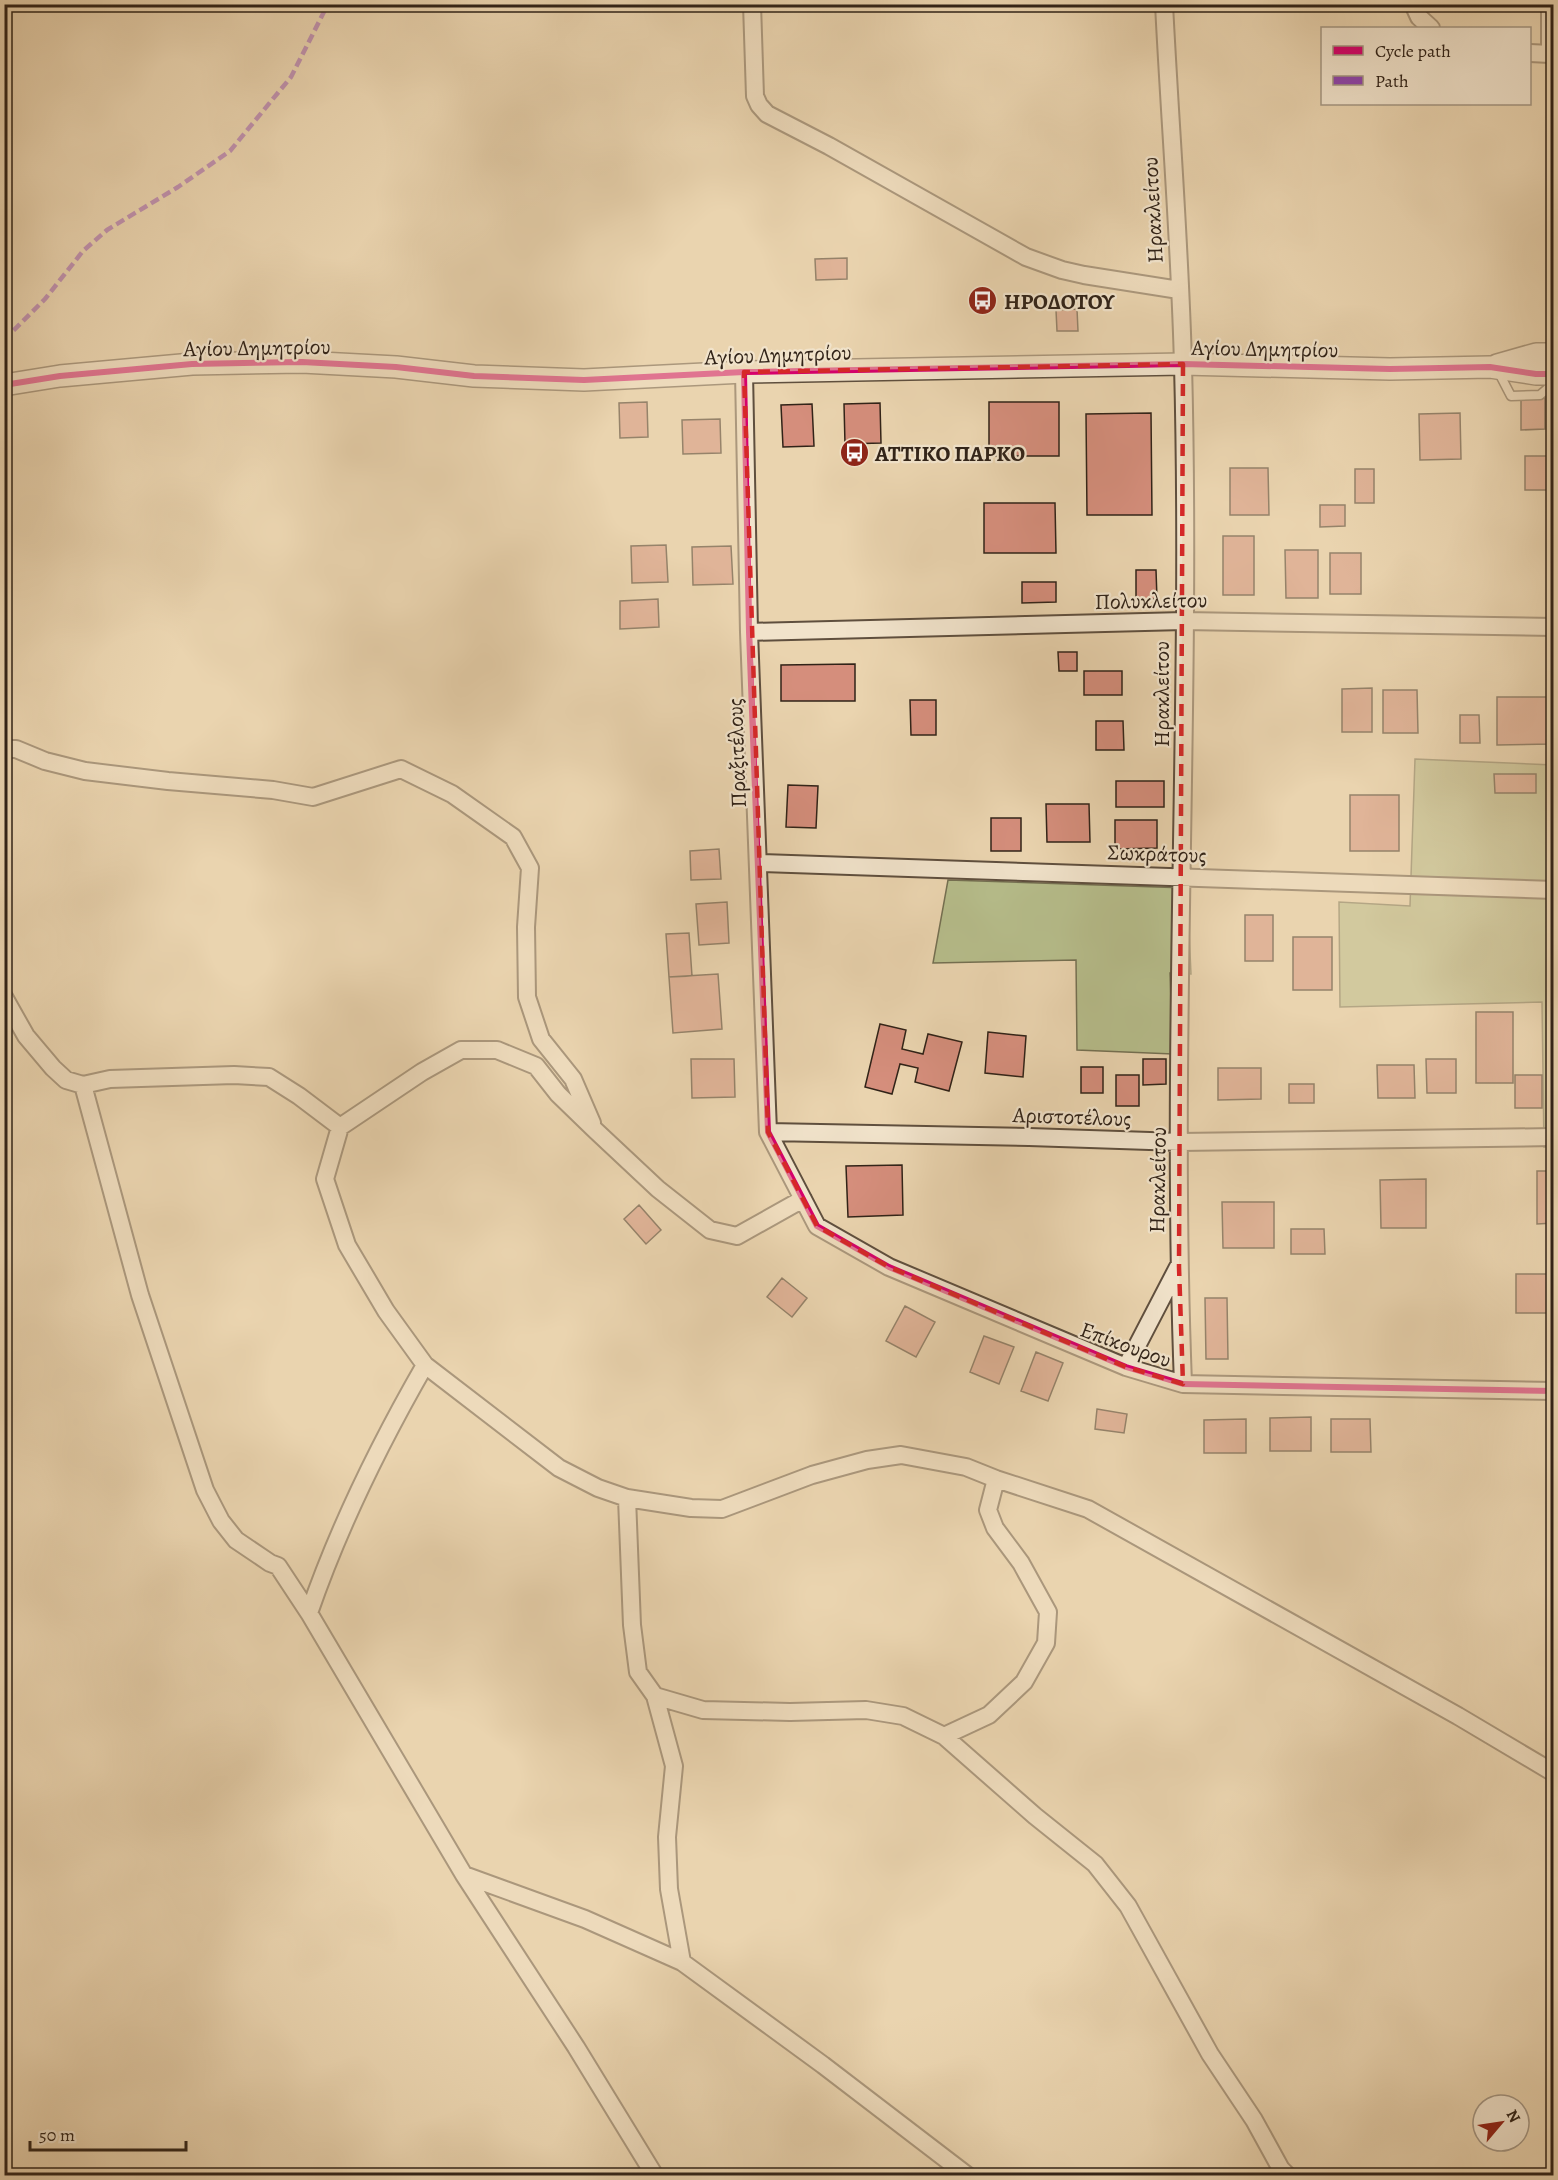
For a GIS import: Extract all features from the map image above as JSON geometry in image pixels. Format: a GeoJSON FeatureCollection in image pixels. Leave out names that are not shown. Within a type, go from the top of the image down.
{"type":"FeatureCollection","features":[{"type":"Feature","properties":{"kind":"street"},"geometry":{"type":"LineString","coordinates":[[752,4],[755,96],[767,114],[829,146],[1026,257],[1084,275],[1179,290]]}},
{"type":"Feature","properties":{"kind":"street","name":"Ηρακλείτου"},"geometry":{"type":"LineString","coordinates":[[1164,4],[1183,364],[1184,621],[1179,1267],[1183,1384]]}},
{"type":"Feature","properties":{"kind":"street"},"geometry":{"type":"LineString","coordinates":[[1413,4],[1419,17],[1430,27]]}},
{"type":"Feature","properties":{"kind":"street"},"geometry":{"type":"LineString","coordinates":[[1531,52],[1550,54],[1550,4]]}},
{"type":"Feature","properties":{"kind":"street","name":"Αγίου Δημητρίου"},"geometry":{"type":"LineString","coordinates":[[1493,368],[1536,354],[1554,354]]}},
{"type":"Feature","properties":{"kind":"street","name":"Αγίου Δημητρίου"},"geometry":{"type":"LineString","coordinates":[[4,385],[60,376],[181,365],[291,362],[396,367],[474,376],[584,380],[744,372],[1183,364],[1390,369],[1493,368],[1554,374]]}},
{"type":"Feature","properties":{"kind":"street","name":"Πραξιτέλους"},"geometry":{"type":"LineString","coordinates":[[744,372],[749,632],[768,1132]]}},
{"type":"Feature","properties":{"kind":"street","name":"Πολυκλείτου"},"geometry":{"type":"LineString","coordinates":[[749,632],[1184,621],[1554,627]]}},
{"type":"Feature","properties":{"kind":"street"},"geometry":{"type":"LineString","coordinates":[[4,749],[16,749],[45,761],[85,771],[273,790],[314,797],[401,769],[452,794],[513,837],[530,868],[526,927],[527,997],[541,1039],[573,1079],[595,1130]]}},
{"type":"Feature","properties":{"kind":"street","name":"Σωκράτους"},"geometry":{"type":"LineString","coordinates":[[759,863],[1554,890]]}},
{"type":"Feature","properties":{"kind":"street"},"geometry":{"type":"LineString","coordinates":[[4,997],[26,1036],[66,1080],[83,1085],[110,1079],[234,1075],[268,1077],[299,1096],[340,1127]]}},
{"type":"Feature","properties":{"kind":"street"},"geometry":{"type":"LineString","coordinates":[[803,1199],[737,1236],[710,1230],[658,1189],[595,1130],[558,1094],[536,1066],[497,1050],[460,1050],[422,1072],[340,1127],[325,1179],[347,1245],[386,1311],[425,1365],[559,1468],[598,1488],[627,1498],[691,1508],[722,1509],[812,1475],[867,1460],[901,1455],[966,1467],[1088,1509],[1458,1716],[1554,1773]]}},
{"type":"Feature","properties":{"kind":"street"},"geometry":{"type":"LineString","coordinates":[[83,1085],[140,1295],[205,1490],[221,1521],[236,1540],[278,1566],[309,1613],[464,1875],[576,2047],[655,2175]]}},
{"type":"Feature","properties":{"kind":"street","name":"Αριστοτέλους"},"geometry":{"type":"LineString","coordinates":[[768,1132],[1180,1142],[1554,1137]]}},
{"type":"Feature","properties":{"kind":"street","name":"Επίκουρου"},"geometry":{"type":"LineString","coordinates":[[768,1132],[817,1226],[889,1267],[1126,1368],[1183,1384],[1554,1391]]}},
{"type":"Feature","properties":{"kind":"street"},"geometry":{"type":"LineString","coordinates":[[1126,1368],[1179,1267]]}},
{"type":"Feature","properties":{"kind":"street"},"geometry":{"type":"LineString","coordinates":[[309,1613],[353,1500],[390,1426],[425,1365]]}},
{"type":"Feature","properties":{"kind":"street"},"geometry":{"type":"LineString","coordinates":[[944,1736],[989,1715],[998,1707],[1024,1682],[1046,1643],[1048,1612],[1021,1563],[995,1528],[988,1510],[996,1479]]}},
{"type":"Feature","properties":{"kind":"street"},"geometry":{"type":"LineString","coordinates":[[627,1498],[632,1625],[638,1672],[655,1696],[674,1766],[667,1837],[669,1889],[682,1962]]}},
{"type":"Feature","properties":{"kind":"street"},"geometry":{"type":"LineString","coordinates":[[655,1696],[703,1710],[790,1712],[866,1710],[903,1716],[944,1736],[1035,1816],[1095,1864],[1128,1906],[1210,2054],[1254,2120],[1281,2169],[1288,2175]]}},
{"type":"Feature","properties":{"kind":"street"},"geometry":{"type":"LineString","coordinates":[[464,1875],[585,1919],[682,1962],[968,2175]]}},
{"type":"Feature","properties":{"kind":"lane"},"geometry":{"type":"LineString","coordinates":[[1493,368],[1511,396],[1540,396],[1554,383]]}},
{"type":"Feature","properties":{"kind":"highlighted area"},"geometry":{"type":"Polygon","coordinates":[[[1183,364],[1179,1267],[1183,1384],[1126,1367],[889,1267],[817,1226],[768,1132],[744,372],[1183,364]]]}},
{"type":"Feature","properties":{"kind":"green space"},"geometry":{"type":"Polygon","coordinates":[[[1415,759],[1553,765],[1553,1147],[1544,1147],[1542,1002],[1340,1007],[1339,902],[1410,906],[1415,759]]]}},
{"type":"Feature","properties":{"kind":"green space"},"geometry":{"type":"Polygon","coordinates":[[[948,880],[1187,888],[1191,974],[1170,973],[1173,1054],[1077,1050],[1076,960],[933,963],[948,880]]]}},
{"type":"Feature","properties":{"kind":"building"},"geometry":{"type":"Polygon","coordinates":[[[847,258],[847,279],[816,280],[815,259],[847,258]]]}},
{"type":"Feature","properties":{"kind":"building"},"geometry":{"type":"Polygon","coordinates":[[[1077,309],[1078,331],[1057,331],[1056,310],[1077,309]]]}},
{"type":"Feature","properties":{"kind":"building"},"geometry":{"type":"Polygon","coordinates":[[[1545,398],[1545,429],[1521,430],[1521,399],[1545,398]]]}},
{"type":"Feature","properties":{"kind":"building"},"geometry":{"type":"Polygon","coordinates":[[[647,402],[648,437],[620,438],[619,403],[647,402]]]}},
{"type":"Feature","properties":{"kind":"building"},"geometry":{"type":"Polygon","coordinates":[[[989,402],[1059,402],[1059,456],[989,456],[989,402]]]}},
{"type":"Feature","properties":{"kind":"building"},"geometry":{"type":"Polygon","coordinates":[[[880,403],[881,443],[845,444],[844,404],[880,403]]]}},
{"type":"Feature","properties":{"kind":"building"},"geometry":{"type":"Polygon","coordinates":[[[812,404],[814,446],[783,447],[781,405],[812,404]]]}},
{"type":"Feature","properties":{"kind":"building"},"geometry":{"type":"Polygon","coordinates":[[[1151,413],[1152,515],[1087,515],[1086,414],[1151,413]]]}},
{"type":"Feature","properties":{"kind":"building"},"geometry":{"type":"Polygon","coordinates":[[[1460,413],[1461,459],[1420,460],[1419,414],[1460,413]]]}},
{"type":"Feature","properties":{"kind":"building"},"geometry":{"type":"Polygon","coordinates":[[[720,419],[721,453],[683,454],[682,420],[720,419]]]}},
{"type":"Feature","properties":{"kind":"building"},"geometry":{"type":"Polygon","coordinates":[[[1525,456],[1554,456],[1554,490],[1525,490],[1525,456]]]}},
{"type":"Feature","properties":{"kind":"building"},"geometry":{"type":"Polygon","coordinates":[[[1230,468],[1268,468],[1269,515],[1230,515],[1230,468]]]}},
{"type":"Feature","properties":{"kind":"building"},"geometry":{"type":"Polygon","coordinates":[[[1355,469],[1374,469],[1374,503],[1355,503],[1355,469]]]}},
{"type":"Feature","properties":{"kind":"building"},"geometry":{"type":"Polygon","coordinates":[[[984,503],[1055,503],[1056,553],[984,553],[984,503]]]}},
{"type":"Feature","properties":{"kind":"building"},"geometry":{"type":"Polygon","coordinates":[[[1320,505],[1345,505],[1345,526],[1320,527],[1320,505]]]}},
{"type":"Feature","properties":{"kind":"building"},"geometry":{"type":"Polygon","coordinates":[[[1223,536],[1254,536],[1254,595],[1223,595],[1223,536]]]}},
{"type":"Feature","properties":{"kind":"building"},"geometry":{"type":"Polygon","coordinates":[[[666,545],[668,582],[632,583],[631,546],[666,545]]]}},
{"type":"Feature","properties":{"kind":"building"},"geometry":{"type":"Polygon","coordinates":[[[731,546],[733,584],[693,585],[692,547],[731,546]]]}},
{"type":"Feature","properties":{"kind":"building"},"geometry":{"type":"Polygon","coordinates":[[[1285,550],[1318,550],[1318,598],[1286,598],[1285,550]]]}},
{"type":"Feature","properties":{"kind":"building"},"geometry":{"type":"Polygon","coordinates":[[[1330,553],[1361,553],[1361,594],[1330,594],[1330,553]]]}},
{"type":"Feature","properties":{"kind":"building"},"geometry":{"type":"Polygon","coordinates":[[[1136,570],[1156,570],[1157,599],[1136,599],[1136,570]]]}},
{"type":"Feature","properties":{"kind":"building"},"geometry":{"type":"Polygon","coordinates":[[[1022,582],[1056,582],[1056,602],[1022,603],[1022,582]]]}},
{"type":"Feature","properties":{"kind":"building"},"geometry":{"type":"Polygon","coordinates":[[[658,599],[659,627],[620,629],[620,601],[658,599]]]}},
{"type":"Feature","properties":{"kind":"building"},"geometry":{"type":"Polygon","coordinates":[[[1058,652],[1077,652],[1077,671],[1059,671],[1058,652]]]}},
{"type":"Feature","properties":{"kind":"building"},"geometry":{"type":"Polygon","coordinates":[[[855,664],[855,701],[781,701],[781,665],[855,664]]]}},
{"type":"Feature","properties":{"kind":"building"},"geometry":{"type":"Polygon","coordinates":[[[1084,671],[1122,671],[1122,695],[1084,695],[1084,671]]]}},
{"type":"Feature","properties":{"kind":"building"},"geometry":{"type":"Polygon","coordinates":[[[1372,688],[1372,732],[1342,732],[1342,689],[1372,688]]]}},
{"type":"Feature","properties":{"kind":"building"},"geometry":{"type":"Polygon","coordinates":[[[1383,690],[1417,690],[1418,733],[1383,733],[1383,690]]]}},
{"type":"Feature","properties":{"kind":"building"},"geometry":{"type":"Polygon","coordinates":[[[1497,697],[1550,697],[1551,744],[1497,745],[1497,697]]]}},
{"type":"Feature","properties":{"kind":"building"},"geometry":{"type":"Polygon","coordinates":[[[910,700],[936,700],[936,735],[911,735],[910,700]]]}},
{"type":"Feature","properties":{"kind":"building"},"geometry":{"type":"Polygon","coordinates":[[[1460,715],[1479,715],[1480,743],[1460,743],[1460,715]]]}},
{"type":"Feature","properties":{"kind":"building"},"geometry":{"type":"Polygon","coordinates":[[[1096,721],[1123,721],[1124,750],[1096,750],[1096,721]]]}},
{"type":"Feature","properties":{"kind":"building"},"geometry":{"type":"Polygon","coordinates":[[[1494,774],[1536,774],[1536,793],[1495,793],[1494,774]]]}},
{"type":"Feature","properties":{"kind":"building"},"geometry":{"type":"Polygon","coordinates":[[[1116,781],[1164,781],[1164,807],[1116,807],[1116,781]]]}},
{"type":"Feature","properties":{"kind":"building"},"geometry":{"type":"Polygon","coordinates":[[[788,785],[818,786],[816,828],[786,827],[788,785]]]}},
{"type":"Feature","properties":{"kind":"building"},"geometry":{"type":"Polygon","coordinates":[[[1350,795],[1399,795],[1399,851],[1350,851],[1350,795]]]}},
{"type":"Feature","properties":{"kind":"building"},"geometry":{"type":"Polygon","coordinates":[[[1046,804],[1089,804],[1090,842],[1047,842],[1046,804]]]}},
{"type":"Feature","properties":{"kind":"building"},"geometry":{"type":"Polygon","coordinates":[[[991,818],[1021,818],[1021,851],[991,851],[991,818]]]}},
{"type":"Feature","properties":{"kind":"building"},"geometry":{"type":"Polygon","coordinates":[[[1115,820],[1157,820],[1157,848],[1115,849],[1115,820]]]}},
{"type":"Feature","properties":{"kind":"building"},"geometry":{"type":"Polygon","coordinates":[[[719,849],[721,879],[691,880],[690,851],[719,849]]]}},
{"type":"Feature","properties":{"kind":"building"},"geometry":{"type":"Polygon","coordinates":[[[727,902],[729,943],[699,945],[696,904],[727,902]]]}},
{"type":"Feature","properties":{"kind":"building"},"geometry":{"type":"Polygon","coordinates":[[[1245,915],[1273,915],[1273,961],[1245,961],[1245,915]]]}},
{"type":"Feature","properties":{"kind":"building"},"geometry":{"type":"Polygon","coordinates":[[[689,933],[692,976],[669,977],[666,934],[689,933]]]}},
{"type":"Feature","properties":{"kind":"building"},"geometry":{"type":"Polygon","coordinates":[[[1293,937],[1332,937],[1332,990],[1293,990],[1293,937]]]}},
{"type":"Feature","properties":{"kind":"building"},"geometry":{"type":"Polygon","coordinates":[[[718,974],[722,1029],[673,1033],[669,977],[718,974]]]}},
{"type":"Feature","properties":{"kind":"building"},"geometry":{"type":"Polygon","coordinates":[[[1476,1012],[1513,1012],[1513,1083],[1476,1083],[1476,1012]]]}},
{"type":"Feature","properties":{"kind":"building"},"geometry":{"type":"Polygon","coordinates":[[[880,1024],[906,1030],[902,1049],[923,1054],[928,1034],[962,1042],[949,1091],[915,1082],[918,1068],[900,1064],[892,1094],[865,1087],[880,1024]]]}},
{"type":"Feature","properties":{"kind":"building"},"geometry":{"type":"Polygon","coordinates":[[[988,1032],[1026,1036],[1023,1077],[985,1073],[988,1032]]]}},
{"type":"Feature","properties":{"kind":"building"},"geometry":{"type":"Polygon","coordinates":[[[691,1059],[734,1059],[735,1097],[692,1098],[691,1059]]]}},
{"type":"Feature","properties":{"kind":"building"},"geometry":{"type":"Polygon","coordinates":[[[1143,1059],[1166,1059],[1166,1084],[1143,1085],[1143,1059]]]}},
{"type":"Feature","properties":{"kind":"building"},"geometry":{"type":"Polygon","coordinates":[[[1426,1059],[1456,1059],[1456,1093],[1427,1093],[1426,1059]]]}},
{"type":"Feature","properties":{"kind":"building"},"geometry":{"type":"Polygon","coordinates":[[[1377,1065],[1414,1065],[1415,1098],[1378,1098],[1377,1065]]]}},
{"type":"Feature","properties":{"kind":"building"},"geometry":{"type":"Polygon","coordinates":[[[1081,1067],[1103,1067],[1103,1093],[1081,1093],[1081,1067]]]}},
{"type":"Feature","properties":{"kind":"building"},"geometry":{"type":"Polygon","coordinates":[[[1218,1068],[1261,1068],[1261,1099],[1218,1100],[1218,1068]]]}},
{"type":"Feature","properties":{"kind":"building"},"geometry":{"type":"Polygon","coordinates":[[[1116,1075],[1139,1075],[1139,1106],[1116,1106],[1116,1075]]]}},
{"type":"Feature","properties":{"kind":"building"},"geometry":{"type":"Polygon","coordinates":[[[1515,1075],[1542,1075],[1542,1108],[1515,1108],[1515,1075]]]}},
{"type":"Feature","properties":{"kind":"building"},"geometry":{"type":"Polygon","coordinates":[[[1289,1084],[1314,1084],[1314,1103],[1289,1103],[1289,1084]]]}},
{"type":"Feature","properties":{"kind":"building"},"geometry":{"type":"Polygon","coordinates":[[[902,1165],[903,1215],[848,1217],[846,1166],[902,1165]]]}},
{"type":"Feature","properties":{"kind":"building"},"geometry":{"type":"Polygon","coordinates":[[[1537,1171],[1554,1171],[1554,1223],[1537,1224],[1537,1171]]]}},
{"type":"Feature","properties":{"kind":"building"},"geometry":{"type":"Polygon","coordinates":[[[1426,1179],[1426,1228],[1381,1228],[1380,1180],[1426,1179]]]}},
{"type":"Feature","properties":{"kind":"building"},"geometry":{"type":"Polygon","coordinates":[[[1222,1202],[1274,1202],[1274,1248],[1223,1248],[1222,1202]]]}},
{"type":"Feature","properties":{"kind":"building"},"geometry":{"type":"Polygon","coordinates":[[[639,1205],[661,1230],[646,1244],[624,1219],[639,1205]]]}},
{"type":"Feature","properties":{"kind":"building"},"geometry":{"type":"Polygon","coordinates":[[[1291,1229],[1324,1229],[1325,1254],[1291,1254],[1291,1229]]]}},
{"type":"Feature","properties":{"kind":"building"},"geometry":{"type":"Polygon","coordinates":[[[1516,1274],[1554,1274],[1554,1313],[1516,1313],[1516,1274]]]}},
{"type":"Feature","properties":{"kind":"building"},"geometry":{"type":"Polygon","coordinates":[[[782,1278],[807,1298],[792,1317],[767,1297],[782,1278]]]}},
{"type":"Feature","properties":{"kind":"building"},"geometry":{"type":"Polygon","coordinates":[[[1205,1298],[1227,1298],[1228,1359],[1206,1359],[1205,1298]]]}},
{"type":"Feature","properties":{"kind":"building"},"geometry":{"type":"Polygon","coordinates":[[[905,1306],[935,1322],[916,1357],[886,1341],[905,1306]]]}},
{"type":"Feature","properties":{"kind":"building"},"geometry":{"type":"Polygon","coordinates":[[[984,1336],[1014,1347],[999,1384],[970,1372],[984,1336]]]}},
{"type":"Feature","properties":{"kind":"building"},"geometry":{"type":"Polygon","coordinates":[[[1036,1352],[1063,1363],[1048,1401],[1021,1391],[1036,1352]]]}},
{"type":"Feature","properties":{"kind":"building"},"geometry":{"type":"Polygon","coordinates":[[[1097,1409],[1127,1414],[1124,1433],[1095,1429],[1097,1409]]]}},
{"type":"Feature","properties":{"kind":"building"},"geometry":{"type":"Polygon","coordinates":[[[1311,1417],[1311,1451],[1270,1451],[1270,1418],[1311,1417]]]}},
{"type":"Feature","properties":{"kind":"building"},"geometry":{"type":"Polygon","coordinates":[[[1246,1419],[1246,1453],[1204,1453],[1204,1420],[1246,1419]]]}},
{"type":"Feature","properties":{"kind":"building"},"geometry":{"type":"Polygon","coordinates":[[[1331,1419],[1370,1419],[1371,1452],[1331,1452],[1331,1419]]]}},
{"type":"Feature","properties":{"kind":"marked path"},"geometry":{"type":"LineString","coordinates":[[4,340],[45,299],[83,251],[107,230],[178,187],[230,151],[291,77],[328,4]]}},
{"type":"Feature","properties":{"kind":"cycle path"},"geometry":{"type":"LineString","coordinates":[[4,385],[60,376],[192,364],[302,362],[396,367],[474,376],[584,380],[744,372],[1183,364],[1390,369],[1490,367],[1536,374],[1554,374]]}},
{"type":"Feature","properties":{"kind":"cycle path"},"geometry":{"type":"LineString","coordinates":[[744,372],[749,632],[768,1132],[817,1226],[889,1267],[1126,1367],[1183,1384],[1554,1391]]}},
{"type":"Feature","properties":{"kind":"place","name":"ΗΡΟΔΟΤΟΥ"},"geometry":{"type":"Point","coordinates":[983,301]}},
{"type":"Feature","properties":{"kind":"place","name":"ΑΤΤΙΚΟ ΠΑΡΚΟ"},"geometry":{"type":"Point","coordinates":[854,453]}}]}
